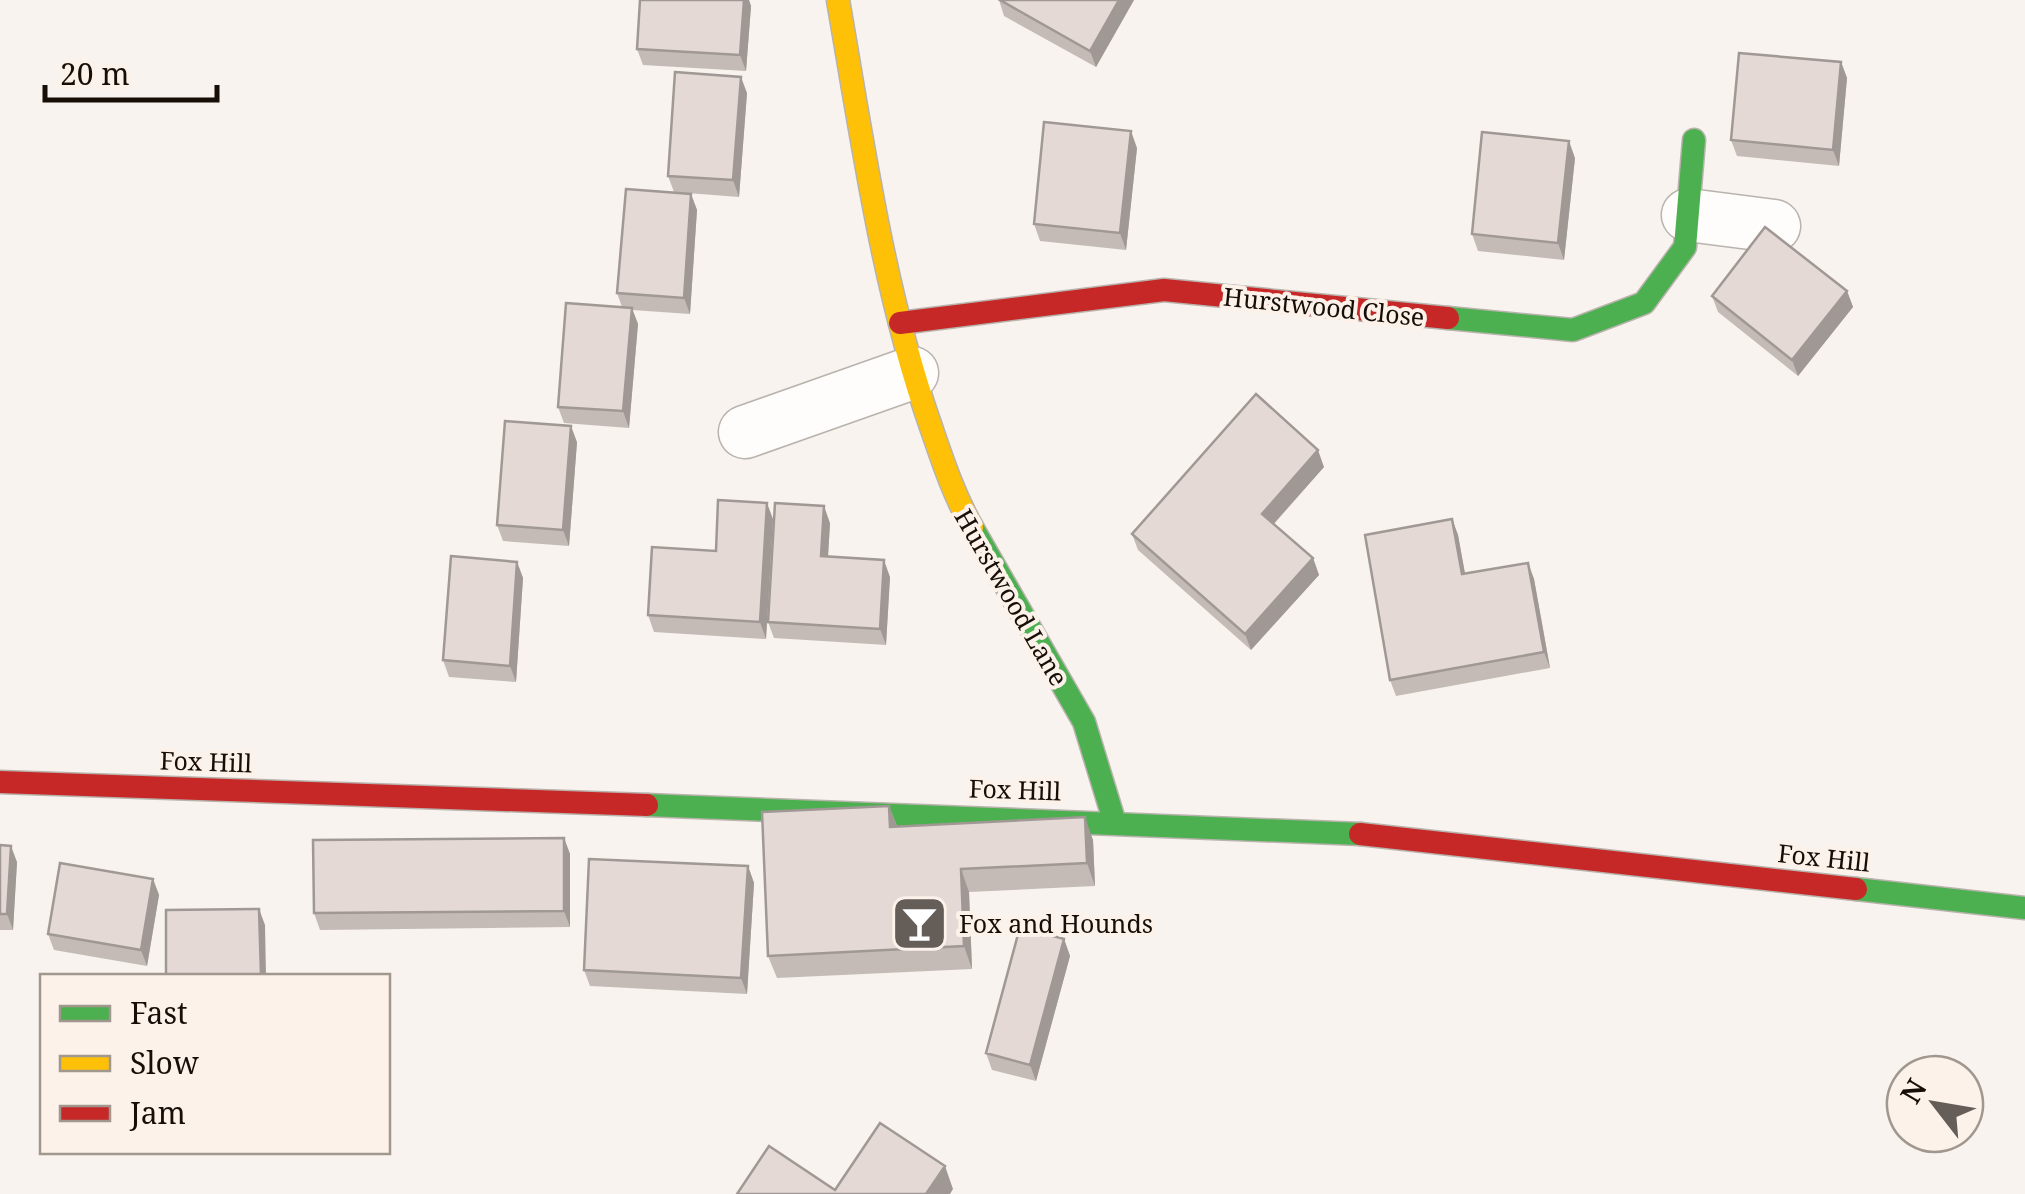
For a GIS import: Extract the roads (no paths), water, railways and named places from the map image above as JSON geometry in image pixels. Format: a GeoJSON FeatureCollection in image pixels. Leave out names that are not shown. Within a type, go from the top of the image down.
{"type":"FeatureCollection","features":[{"type":"Feature","properties":{"kind":"main road","name":"Hurstwood Lane"},"geometry":{"type":"LineString","coordinates":[[838,0],[878,230],[912,373],[956,498],[1084,722],[1114,820]]}},
{"type":"Feature","properties":{"kind":"main road","name":"Hurstwood Close"},"geometry":{"type":"LineString","coordinates":[[900,323],[1164,290],[1573,330],[1644,303],[1684,246],[1694,140]]}},
{"type":"Feature","properties":{"kind":"main road","name":"Fox Hill"},"geometry":{"type":"LineString","coordinates":[[0,782],[1114,820],[1424,839],[2025,908]]}},
{"type":"Feature","properties":{"kind":"street"},"geometry":{"type":"LineString","coordinates":[[1688,215],[1774,226]]}},
{"type":"Feature","properties":{"kind":"street"},"geometry":{"type":"LineString","coordinates":[[745,432],[912,373]]}},
{"type":"Feature","properties":{"kind":"place","name":"Fox and Hounds"},"geometry":{"type":"Point","coordinates":[920,923]}}]}
